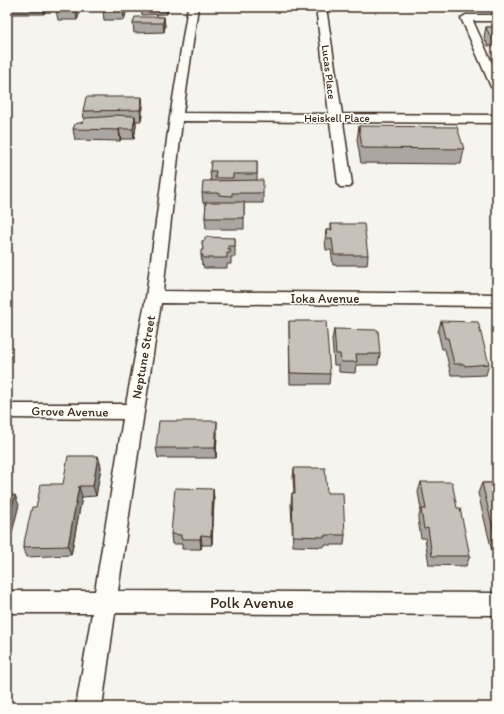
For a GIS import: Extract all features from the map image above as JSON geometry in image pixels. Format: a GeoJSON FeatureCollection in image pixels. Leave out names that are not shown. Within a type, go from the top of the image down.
{"type":"FeatureCollection","features":[{"type":"Feature","properties":{"kind":"street","name":"Neptune Street"},"geometry":{"type":"LineString","coordinates":[[89,707],[134,412],[154,297],[176,118],[193,7]]}},
{"type":"Feature","properties":{"kind":"street","name":"Lucas Place"},"geometry":{"type":"LineString","coordinates":[[321,7],[334,118],[345,184]]}},
{"type":"Feature","properties":{"kind":"street"},"geometry":{"type":"LineString","coordinates":[[497,18],[466,18],[497,87]]}},
{"type":"Feature","properties":{"kind":"street","name":"Heiskell Place"},"geometry":{"type":"LineString","coordinates":[[176,118],[497,119]]}},
{"type":"Feature","properties":{"kind":"street","name":"Ioka Avenue"},"geometry":{"type":"LineString","coordinates":[[154,297],[497,300]]}},
{"type":"Feature","properties":{"kind":"street","name":"Grove Avenue"},"geometry":{"type":"LineString","coordinates":[[7,411],[134,412]]}},
{"type":"Feature","properties":{"kind":"street","name":"Polk Avenue"},"geometry":{"type":"LineString","coordinates":[[7,602],[105,601],[497,604]]}},
{"type":"Feature","properties":{"kind":"building"},"geometry":{"type":"Polygon","coordinates":[[[58,7],[77,7],[76,11],[56,10],[58,7]]]}},
{"type":"Feature","properties":{"kind":"building"},"geometry":{"type":"Polygon","coordinates":[[[104,7],[124,7],[123,11],[103,11],[104,7]]]}},
{"type":"Feature","properties":{"kind":"building"},"geometry":{"type":"Polygon","coordinates":[[[157,15],[157,17],[164,17],[163,23],[133,23],[135,17],[155,17],[157,15]]]}},
{"type":"Feature","properties":{"kind":"building"},"geometry":{"type":"Polygon","coordinates":[[[486,27],[497,27],[497,36],[490,36],[486,27]]]}},
{"type":"Feature","properties":{"kind":"building"},"geometry":{"type":"Polygon","coordinates":[[[86,97],[142,97],[140,110],[83,111],[86,97]]]}},
{"type":"Feature","properties":{"kind":"building"},"geometry":{"type":"Polygon","coordinates":[[[114,115],[135,116],[133,129],[73,129],[75,124],[83,122],[85,118],[114,115]]]}},
{"type":"Feature","properties":{"kind":"building"},"geometry":{"type":"Polygon","coordinates":[[[359,126],[457,127],[464,149],[362,148],[359,126]]]}},
{"type":"Feature","properties":{"kind":"building"},"geometry":{"type":"Polygon","coordinates":[[[211,161],[257,161],[257,174],[233,174],[233,178],[215,178],[216,171],[210,171],[211,161]]]}},
{"type":"Feature","properties":{"kind":"building"},"geometry":{"type":"Polygon","coordinates":[[[263,180],[263,193],[232,193],[232,196],[219,195],[219,193],[202,193],[203,181],[263,180]]]}},
{"type":"Feature","properties":{"kind":"building"},"geometry":{"type":"Polygon","coordinates":[[[206,202],[244,202],[244,218],[205,218],[206,202]]]}},
{"type":"Feature","properties":{"kind":"building"},"geometry":{"type":"Polygon","coordinates":[[[331,224],[364,224],[368,255],[334,255],[332,239],[327,239],[326,230],[332,230],[331,224]]]}},
{"type":"Feature","properties":{"kind":"building"},"geometry":{"type":"Polygon","coordinates":[[[205,237],[235,238],[235,246],[228,246],[228,249],[231,249],[230,253],[227,253],[227,258],[203,258],[203,255],[201,255],[201,250],[203,250],[202,241],[205,240],[205,237]]]}},
{"type":"Feature","properties":{"kind":"building"},"geometry":{"type":"Polygon","coordinates":[[[289,321],[326,321],[330,374],[290,373],[289,321]]]}},
{"type":"Feature","properties":{"kind":"building"},"geometry":{"type":"Polygon","coordinates":[[[441,321],[478,322],[489,364],[465,366],[464,364],[454,364],[448,338],[445,338],[441,321]]]}},
{"type":"Feature","properties":{"kind":"building"},"geometry":{"type":"Polygon","coordinates":[[[334,329],[378,330],[380,354],[356,354],[357,362],[341,362],[340,354],[336,354],[334,329]]]}},
{"type":"Feature","properties":{"kind":"building"},"geometry":{"type":"Polygon","coordinates":[[[159,421],[217,421],[215,448],[156,448],[159,421]]]}},
{"type":"Feature","properties":{"kind":"building"},"geometry":{"type":"Polygon","coordinates":[[[68,456],[98,456],[93,486],[79,486],[68,546],[23,547],[32,507],[36,507],[41,484],[63,484],[68,456]]]}},
{"type":"Feature","properties":{"kind":"building"},"geometry":{"type":"Polygon","coordinates":[[[294,468],[325,468],[327,493],[343,493],[345,535],[325,535],[325,537],[293,536],[292,493],[295,493],[294,468]]]}},
{"type":"Feature","properties":{"kind":"building"},"geometry":{"type":"Polygon","coordinates":[[[421,482],[452,482],[457,508],[460,508],[470,556],[432,556],[428,528],[424,529],[421,509],[426,509],[421,482]]]}},
{"type":"Feature","properties":{"kind":"building"},"geometry":{"type":"Polygon","coordinates":[[[482,483],[497,483],[497,541],[496,541],[482,483]]]}},
{"type":"Feature","properties":{"kind":"building"},"geometry":{"type":"Polygon","coordinates":[[[175,488],[213,489],[211,536],[201,535],[200,539],[181,539],[181,535],[171,534],[175,488]]]}},
{"type":"Feature","properties":{"kind":"building"},"geometry":{"type":"Polygon","coordinates":[[[7,495],[15,495],[7,526],[7,495]]]}}]}
